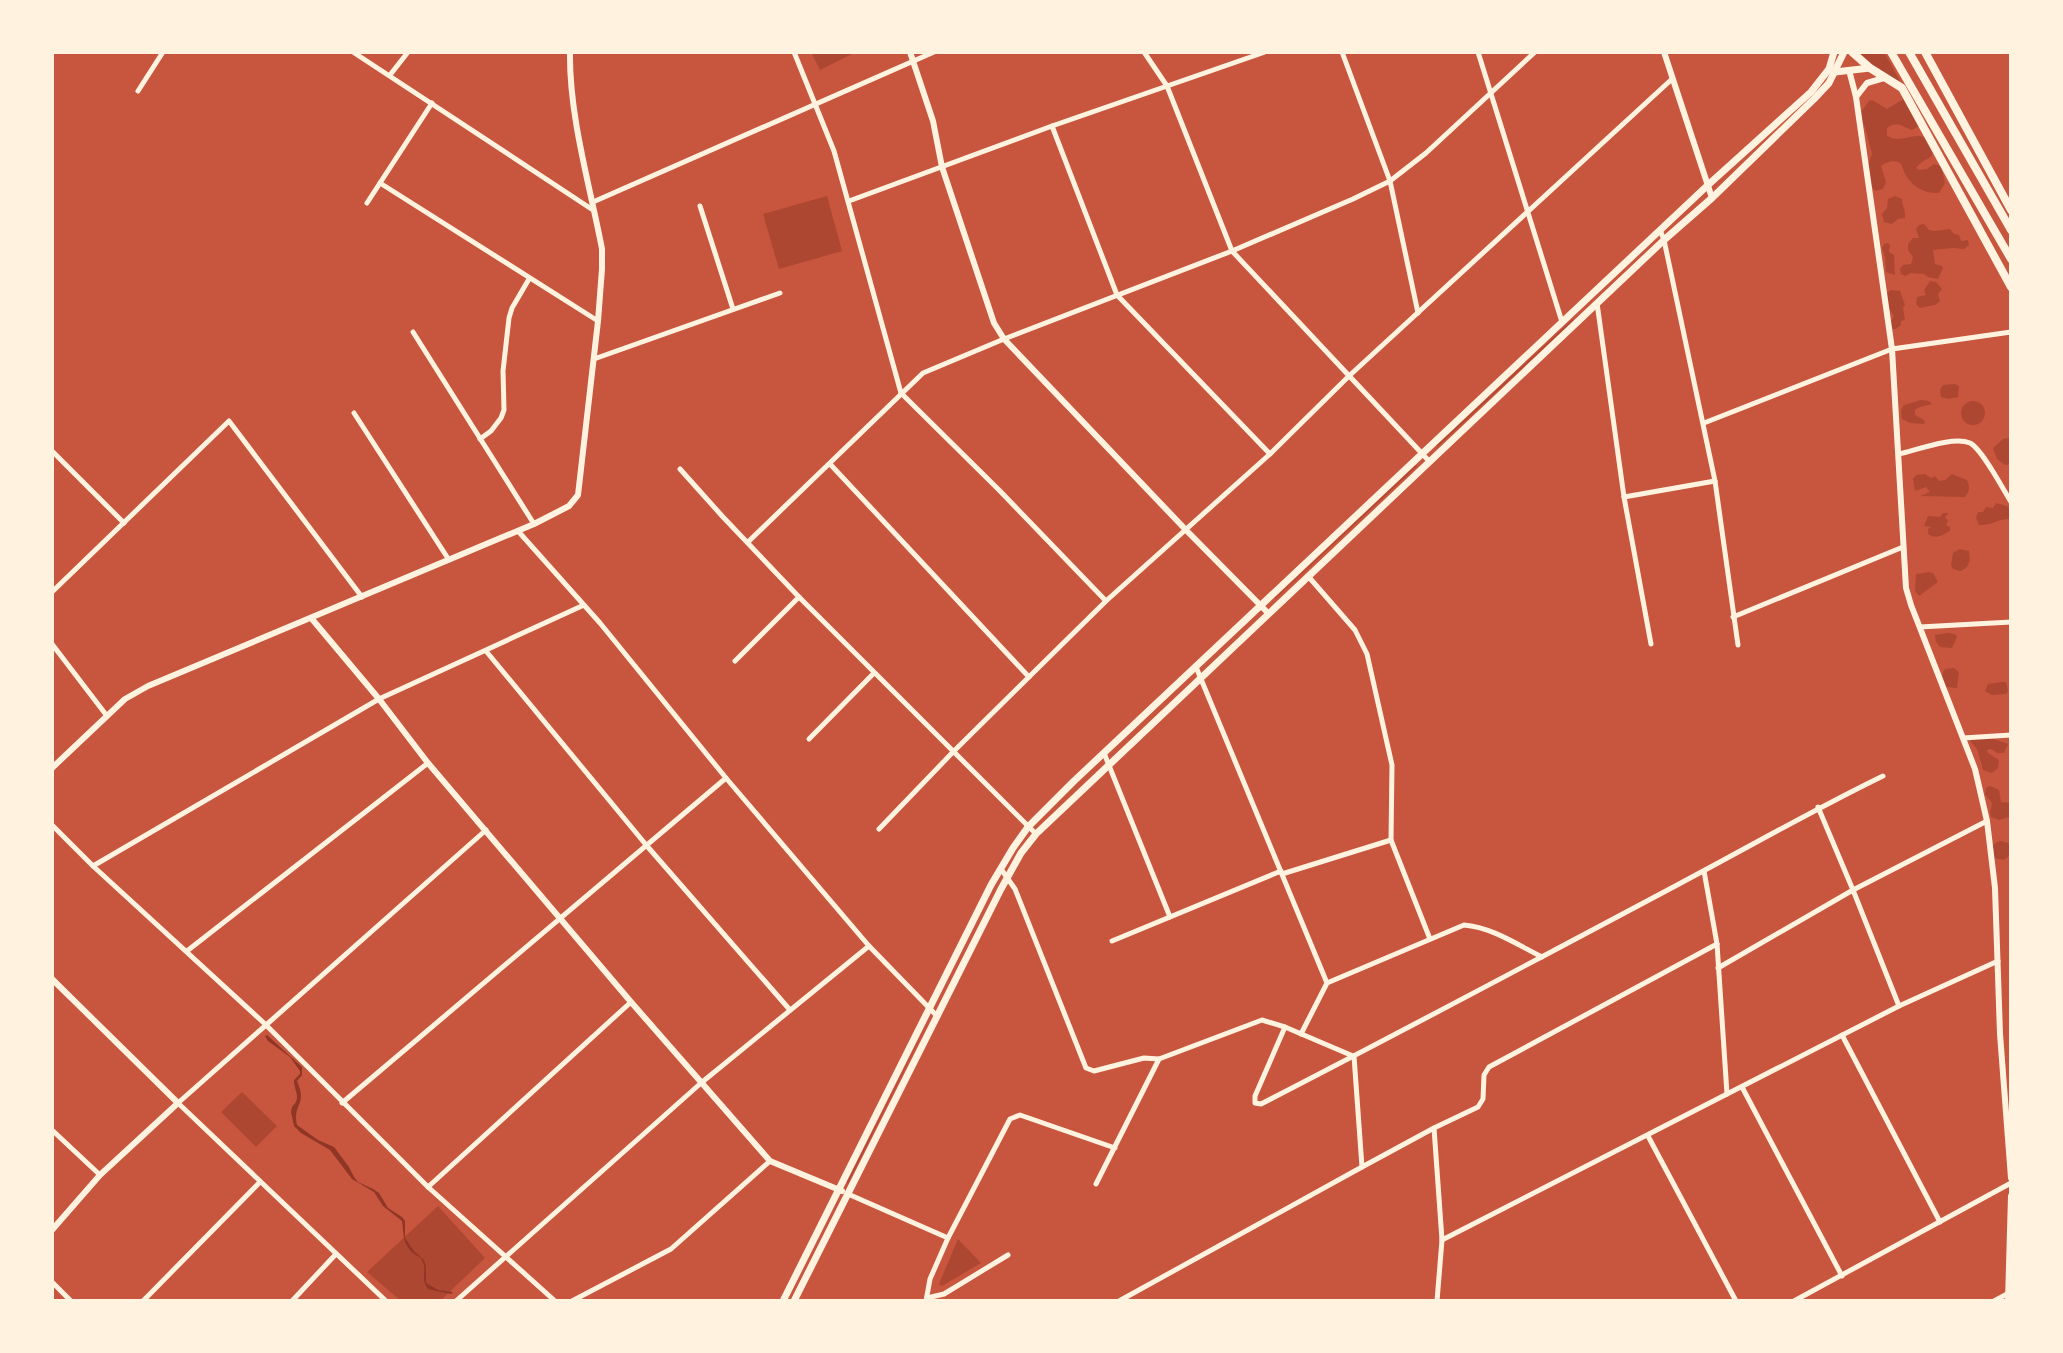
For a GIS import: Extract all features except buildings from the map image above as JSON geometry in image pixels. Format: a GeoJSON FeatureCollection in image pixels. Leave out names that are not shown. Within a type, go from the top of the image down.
{"type":"FeatureCollection","features":[{"type":"Feature","properties":{"kind":"highway"},"geometry":{"type":"LineString","coordinates":[[1852,52],[1870,68],[1902,88],[2011,287]]}},
{"type":"Feature","properties":{"kind":"highway"},"geometry":{"type":"LineString","coordinates":[[1891,52],[2011,259]]}},
{"type":"Feature","properties":{"kind":"highway"},"geometry":{"type":"LineString","coordinates":[[1909,52],[2011,230]]}},
{"type":"Feature","properties":{"kind":"highway"},"geometry":{"type":"LineString","coordinates":[[1925,52],[2011,210]]}},
{"type":"Feature","properties":{"kind":"main road"},"geometry":{"type":"LineString","coordinates":[[783,1301],[1001,869],[1028,827],[1580,305],[1811,92],[1829,69],[1834,52]]}},
{"type":"Feature","properties":{"kind":"main road"},"geometry":{"type":"LineString","coordinates":[[794,1301],[1008,877],[1036,834],[1587,312],[1712,198],[1829,83],[1844,52]]}},
{"type":"Feature","properties":{"kind":"main road"},"geometry":{"type":"LineString","coordinates":[[1835,72],[1870,68]]}},
{"type":"Feature","properties":{"kind":"main road"},"geometry":{"type":"LineString","coordinates":[[1580,305],[1587,312]]}},
{"type":"Feature","properties":{"kind":"street"},"geometry":{"type":"LineString","coordinates":[[138,91],[163,52]]}},
{"type":"Feature","properties":{"kind":"street"},"geometry":{"type":"LineString","coordinates":[[353,52],[595,211]]}},
{"type":"Feature","properties":{"kind":"street"},"geometry":{"type":"LineString","coordinates":[[390,75],[408,52]]}},
{"type":"Feature","properties":{"kind":"street"},"geometry":{"type":"LineString","coordinates":[[52,768],[125,699],[148,686],[534,524],[569,506],[578,495],[598,321],[602,249],[569,78],[570,52]]}},
{"type":"Feature","properties":{"kind":"street"},"geometry":{"type":"LineString","coordinates":[[794,52],[834,151],[901,393],[1106,601]]}},
{"type":"Feature","properties":{"kind":"street"},"geometry":{"type":"LineString","coordinates":[[910,52],[933,121],[942,167],[994,323],[1004,339],[1268,613]]}},
{"type":"Feature","properties":{"kind":"street"},"geometry":{"type":"LineString","coordinates":[[593,202],[934,52]]}},
{"type":"Feature","properties":{"kind":"street"},"geometry":{"type":"LineString","coordinates":[[1144,52],[1167,86],[1232,251],[1429,461]]}},
{"type":"Feature","properties":{"kind":"street"},"geometry":{"type":"LineString","coordinates":[[849,201],[1265,52]]}},
{"type":"Feature","properties":{"kind":"street"},"geometry":{"type":"LineString","coordinates":[[1342,52],[1390,181],[1418,313]]}},
{"type":"Feature","properties":{"kind":"street"},"geometry":{"type":"LineString","coordinates":[[1478,52],[1562,323]]}},
{"type":"Feature","properties":{"kind":"street"},"geometry":{"type":"LineString","coordinates":[[748,542],[923,373],[1232,251],[1390,181],[1426,153],[1535,52]]}},
{"type":"Feature","properties":{"kind":"street"},"geometry":{"type":"LineString","coordinates":[[1664,52],[1712,198]]}},
{"type":"Feature","properties":{"kind":"street"},"geometry":{"type":"LineString","coordinates":[[1794,1301],[2011,1180],[2000,1034],[1995,888],[1987,821],[1975,769],[1906,588],[1892,349],[1856,97],[1849,70]]}},
{"type":"Feature","properties":{"kind":"street"},"geometry":{"type":"LineString","coordinates":[[1856,97],[1867,83],[1884,78]]}},
{"type":"Feature","properties":{"kind":"street"},"geometry":{"type":"LineString","coordinates":[[879,829],[1106,601],[1270,454],[1349,376],[1672,79]]}},
{"type":"Feature","properties":{"kind":"street"},"geometry":{"type":"LineString","coordinates":[[367,203],[432,103]]}},
{"type":"Feature","properties":{"kind":"street"},"geometry":{"type":"LineString","coordinates":[[1052,126],[1117,295],[1270,454]]}},
{"type":"Feature","properties":{"kind":"street"},"geometry":{"type":"LineString","coordinates":[[380,183],[598,321]]}},
{"type":"Feature","properties":{"kind":"street"},"geometry":{"type":"LineString","coordinates":[[700,206],[733,309]]}},
{"type":"Feature","properties":{"kind":"street"},"geometry":{"type":"LineString","coordinates":[[1660,230],[1715,481],[1738,645]]}},
{"type":"Feature","properties":{"kind":"street"},"geometry":{"type":"LineString","coordinates":[[480,439],[491,431],[504,410],[503,371],[509,318],[529,279]]}},
{"type":"Feature","properties":{"kind":"street"},"geometry":{"type":"LineString","coordinates":[[594,359],[780,293]]}},
{"type":"Feature","properties":{"kind":"street"},"geometry":{"type":"LineString","coordinates":[[1597,303],[1624,497],[1651,644]]}},
{"type":"Feature","properties":{"kind":"street"},"geometry":{"type":"LineString","coordinates":[[413,332],[534,524]]}},
{"type":"Feature","properties":{"kind":"street"},"geometry":{"type":"LineString","coordinates":[[1704,423],[1892,349],[2011,332]]}},
{"type":"Feature","properties":{"kind":"street"},"geometry":{"type":"LineString","coordinates":[[354,413],[449,560]]}},
{"type":"Feature","properties":{"kind":"street"},"geometry":{"type":"LineString","coordinates":[[52,592],[229,421],[362,597]]}},
{"type":"Feature","properties":{"kind":"street"},"geometry":{"type":"LineString","coordinates":[[1899,454],[1943,443],[1969,443],[1979,451],[2011,502]]}},
{"type":"Feature","properties":{"kind":"street"},"geometry":{"type":"LineString","coordinates":[[52,451],[124,523]]}},
{"type":"Feature","properties":{"kind":"street"},"geometry":{"type":"LineString","coordinates":[[830,464],[1029,677]]}},
{"type":"Feature","properties":{"kind":"street"},"geometry":{"type":"LineString","coordinates":[[680,469],[799,597],[1036,834]]}},
{"type":"Feature","properties":{"kind":"street"},"geometry":{"type":"LineString","coordinates":[[1624,497],[1715,481]]}},
{"type":"Feature","properties":{"kind":"street"},"geometry":{"type":"LineString","coordinates":[[518,531],[584,605],[869,946],[937,1016]]}},
{"type":"Feature","properties":{"kind":"street"},"geometry":{"type":"LineString","coordinates":[[1733,617],[1903,547]]}},
{"type":"Feature","properties":{"kind":"street"},"geometry":{"type":"LineString","coordinates":[[1308,576],[1355,630],[1367,654],[1392,765],[1391,840],[1430,939]]}},
{"type":"Feature","properties":{"kind":"street"},"geometry":{"type":"LineString","coordinates":[[735,661],[799,597]]}},
{"type":"Feature","properties":{"kind":"street"},"geometry":{"type":"LineString","coordinates":[[93,866],[379,699],[584,605]]}},
{"type":"Feature","properties":{"kind":"street"},"geometry":{"type":"LineString","coordinates":[[312,619],[428,763],[770,1161],[948,1238]]}},
{"type":"Feature","properties":{"kind":"street"},"geometry":{"type":"LineString","coordinates":[[1920,627],[2011,622]]}},
{"type":"Feature","properties":{"kind":"street"},"geometry":{"type":"LineString","coordinates":[[52,644],[107,716]]}},
{"type":"Feature","properties":{"kind":"street"},"geometry":{"type":"LineString","coordinates":[[486,651],[647,846],[790,1010]]}},
{"type":"Feature","properties":{"kind":"street"},"geometry":{"type":"LineString","coordinates":[[1196,667],[1327,983]]}},
{"type":"Feature","properties":{"kind":"street"},"geometry":{"type":"LineString","coordinates":[[809,739],[874,673]]}},
{"type":"Feature","properties":{"kind":"street"},"geometry":{"type":"LineString","coordinates":[[1963,738],[2011,735]]}},
{"type":"Feature","properties":{"kind":"street"},"geometry":{"type":"LineString","coordinates":[[1104,753],[1170,917]]}},
{"type":"Feature","properties":{"kind":"street"},"geometry":{"type":"LineString","coordinates":[[187,951],[428,763]]}},
{"type":"Feature","properties":{"kind":"street"},"geometry":{"type":"LineString","coordinates":[[1285,1027],[1255,1096],[1255,1103],[1261,1104],[1354,1056],[1704,871],[1818,807],[1883,776]]}},
{"type":"Feature","properties":{"kind":"street"},"geometry":{"type":"LineString","coordinates":[[342,1103],[726,778]]}},
{"type":"Feature","properties":{"kind":"street"},"geometry":{"type":"LineString","coordinates":[[1818,807],[1899,1006]]}},
{"type":"Feature","properties":{"kind":"street"},"geometry":{"type":"LineString","coordinates":[[1718,968],[1853,890],[1987,821]]}},
{"type":"Feature","properties":{"kind":"street"},"geometry":{"type":"LineString","coordinates":[[52,825],[265,1024],[428,1187],[555,1301]]}},
{"type":"Feature","properties":{"kind":"street"},"geometry":{"type":"LineString","coordinates":[[52,1230],[100,1175],[178,1103],[486,830]]}},
{"type":"Feature","properties":{"kind":"street"},"geometry":{"type":"LineString","coordinates":[[1112,941],[1281,872],[1391,840]]}},
{"type":"Feature","properties":{"kind":"street"},"geometry":{"type":"LineString","coordinates":[[1001,869],[1018,897],[1086,1068],[1094,1071],[1144,1058],[1159,1059],[1262,1020],[1354,1056]]}},
{"type":"Feature","properties":{"kind":"street"},"geometry":{"type":"LineString","coordinates":[[1704,871],[1717,944],[1727,1094]]}},
{"type":"Feature","properties":{"kind":"street"},"geometry":{"type":"LineString","coordinates":[[1301,1034],[1327,983],[1464,925],[1474,926],[1542,957]]}},
{"type":"Feature","properties":{"kind":"street"},"geometry":{"type":"LineString","coordinates":[[1119,1301],[1131,1298],[1362,1167],[1478,1107],[1482,1104],[1484,1075],[1489,1067],[1717,944]]}},
{"type":"Feature","properties":{"kind":"street"},"geometry":{"type":"LineString","coordinates":[[456,1301],[701,1083],[869,946]]}},
{"type":"Feature","properties":{"kind":"street"},"geometry":{"type":"LineString","coordinates":[[1442,1240],[1899,1006],[1998,961]]}},
{"type":"Feature","properties":{"kind":"street"},"geometry":{"type":"LineString","coordinates":[[52,979],[386,1301]]}},
{"type":"Feature","properties":{"kind":"street"},"geometry":{"type":"LineString","coordinates":[[428,1187],[631,1002]]}},
{"type":"Feature","properties":{"kind":"street"},"geometry":{"type":"LineString","coordinates":[[1842,1035],[1940,1222]]}},
{"type":"Feature","properties":{"kind":"street"},"geometry":{"type":"LineString","coordinates":[[1354,1056],[1362,1167]]}},
{"type":"Feature","properties":{"kind":"street"},"geometry":{"type":"LineString","coordinates":[[1096,1184],[1159,1059]]}},
{"type":"Feature","properties":{"kind":"street"},"geometry":{"type":"LineString","coordinates":[[1742,1087],[1842,1276]]}},
{"type":"Feature","properties":{"kind":"street"},"geometry":{"type":"LineString","coordinates":[[1008,1255],[944,1294],[927,1299],[930,1279],[948,1238],[1010,1119],[1020,1115],[1115,1148]]}},
{"type":"Feature","properties":{"kind":"street"},"geometry":{"type":"LineString","coordinates":[[1434,1128],[1442,1240],[1437,1301]]}},
{"type":"Feature","properties":{"kind":"street"},"geometry":{"type":"LineString","coordinates":[[52,1130],[100,1175]]}},
{"type":"Feature","properties":{"kind":"street"},"geometry":{"type":"LineString","coordinates":[[1648,1136],[1736,1301]]}},
{"type":"Feature","properties":{"kind":"street"},"geometry":{"type":"LineString","coordinates":[[572,1301],[671,1249],[770,1161]]}},
{"type":"Feature","properties":{"kind":"street"},"geometry":{"type":"LineString","coordinates":[[143,1301],[260,1182]]}},
{"type":"Feature","properties":{"kind":"street"},"geometry":{"type":"LineString","coordinates":[[1994,1301],[2008,1297],[2011,1196]]}},
{"type":"Feature","properties":{"kind":"street"},"geometry":{"type":"LineString","coordinates":[[292,1301],[336,1254]]}},
{"type":"Feature","properties":{"kind":"street"},"geometry":{"type":"LineString","coordinates":[[52,1282],[71,1301]]}},
{"type":"Feature","properties":{"kind":"shaded area"},"geometry":{"type":"Polygon","coordinates":[[[811,52],[856,52],[820,70],[811,52]]]}},
{"type":"Feature","properties":{"kind":"shaded area"},"geometry":{"type":"Polygon","coordinates":[[[1857,52],[1884,52],[1900,81],[1888,78],[1857,52]]]}},
{"type":"Feature","properties":{"kind":"shaded area"},"geometry":{"type":"Polygon","coordinates":[[[1905,98],[1919,126],[1912,130],[1894,125],[1887,128],[1887,136],[1900,139],[1920,136],[1932,141],[1932,156],[1916,168],[1927,169],[1934,164],[1941,166],[1945,183],[1939,193],[1919,189],[1908,179],[1901,164],[1895,161],[1881,166],[1886,182],[1883,189],[1875,191],[1868,181],[1867,169],[1872,154],[1861,112],[1872,100],[1887,109],[1905,98]]]}},
{"type":"Feature","properties":{"kind":"shaded area"},"geometry":{"type":"Polygon","coordinates":[[[827,196],[842,251],[779,269],[763,214],[827,196]]]}},
{"type":"Feature","properties":{"kind":"shaded area"},"geometry":{"type":"Polygon","coordinates":[[[1895,196],[1902,199],[1905,218],[1892,224],[1884,222],[1882,214],[1887,208],[1888,199],[1895,196]]]}},
{"type":"Feature","properties":{"kind":"shaded area"},"geometry":{"type":"Polygon","coordinates":[[[1924,224],[1934,231],[1950,229],[1959,235],[1961,241],[1968,240],[1969,245],[1964,249],[1933,250],[1935,264],[1943,268],[1938,279],[1924,274],[1901,274],[1900,269],[1903,265],[1911,264],[1913,257],[1908,244],[1913,238],[1919,238],[1916,229],[1924,224]]]}},
{"type":"Feature","properties":{"kind":"shaded area"},"geometry":{"type":"Polygon","coordinates":[[[1888,243],[1889,252],[1894,255],[1895,275],[1886,272],[1882,248],[1888,243]]]}},
{"type":"Feature","properties":{"kind":"shaded area"},"geometry":{"type":"Polygon","coordinates":[[[1930,281],[1936,282],[1942,289],[1938,294],[1940,301],[1920,308],[1916,304],[1917,297],[1926,295],[1924,290],[1930,281]]]}},
{"type":"Feature","properties":{"kind":"shaded area"},"geometry":{"type":"Polygon","coordinates":[[[1900,291],[1905,305],[1905,320],[1896,329],[1892,329],[1890,323],[1894,316],[1888,307],[1887,293],[1900,291]]]}},
{"type":"Feature","properties":{"kind":"shaded area"},"geometry":{"type":"Polygon","coordinates":[[[1573,321],[1437,447],[1437,445],[1573,321]]]}},
{"type":"Feature","properties":{"kind":"shaded area"},"geometry":{"type":"Polygon","coordinates":[[[1943,385],[1959,386],[1958,397],[1941,397],[1943,385]]]}},
{"type":"Feature","properties":{"kind":"shaded area"},"geometry":{"type":"Polygon","coordinates":[[[1921,400],[1932,404],[1915,410],[1915,415],[1925,424],[1902,419],[1904,405],[1921,400]]]}},
{"type":"Feature","properties":{"kind":"shaded area"},"geometry":{"type":"Polygon","coordinates":[[[1973,401],[1982,404],[1985,413],[1982,422],[1973,425],[1964,422],[1961,413],[1964,404],[1973,401]]]}},
{"type":"Feature","properties":{"kind":"shaded area"},"geometry":{"type":"Polygon","coordinates":[[[2011,438],[2011,464],[2005,465],[1997,459],[1993,448],[2003,439],[2011,438]]]}},
{"type":"Feature","properties":{"kind":"shaded area"},"geometry":{"type":"Polygon","coordinates":[[[1417,466],[1275,599],[1275,598],[1417,466]]]}},
{"type":"Feature","properties":{"kind":"shaded area"},"geometry":{"type":"Polygon","coordinates":[[[1925,474],[1931,478],[1935,476],[1939,481],[1952,474],[1967,480],[1968,493],[1965,497],[1920,496],[1930,492],[1926,487],[1915,491],[1913,479],[1916,475],[1925,474]]]}},
{"type":"Feature","properties":{"kind":"shaded area"},"geometry":{"type":"Polygon","coordinates":[[[1996,503],[2007,506],[2011,512],[2010,519],[1979,525],[1976,518],[1978,512],[1983,512],[1986,507],[1993,508],[1996,503]]]}},
{"type":"Feature","properties":{"kind":"shaded area"},"geometry":{"type":"Polygon","coordinates":[[[1948,513],[1945,517],[1950,531],[1931,536],[1928,529],[1931,527],[1924,526],[1928,516],[1940,517],[1948,513]]]}},
{"type":"Feature","properties":{"kind":"shaded area"},"geometry":{"type":"Polygon","coordinates":[[[1960,549],[1969,551],[1970,560],[1961,571],[1953,569],[1951,565],[1953,553],[1960,549]]]}},
{"type":"Feature","properties":{"kind":"shaded area"},"geometry":{"type":"Polygon","coordinates":[[[1929,572],[1938,582],[1919,596],[1915,591],[1916,574],[1929,572]]]}},
{"type":"Feature","properties":{"kind":"shaded area"},"geometry":{"type":"Polygon","coordinates":[[[1948,633],[1957,637],[1952,648],[1940,647],[1935,635],[1948,633]]]}},
{"type":"Feature","properties":{"kind":"shaded area"},"geometry":{"type":"Polygon","coordinates":[[[1954,668],[1959,672],[1957,688],[1945,687],[1942,678],[1944,671],[1954,668]]]}},
{"type":"Feature","properties":{"kind":"shaded area"},"geometry":{"type":"Polygon","coordinates":[[[2006,682],[2006,694],[1992,695],[1985,691],[1988,684],[2006,682]]]}},
{"type":"Feature","properties":{"kind":"shaded area"},"geometry":{"type":"Polygon","coordinates":[[[1986,734],[2008,744],[2004,753],[1987,750],[1999,760],[1998,768],[1992,773],[1983,770],[1977,749],[1971,742],[1971,737],[1986,734]]]}},
{"type":"Feature","properties":{"kind":"shaded area"},"geometry":{"type":"Polygon","coordinates":[[[1990,786],[1999,790],[2001,802],[2011,803],[2009,817],[1999,820],[1991,817],[1992,803],[1985,794],[1990,786]]]}},
{"type":"Feature","properties":{"kind":"shaded area"},"geometry":{"type":"Polygon","coordinates":[[[2001,841],[2011,846],[2010,855],[2004,860],[1992,858],[1991,847],[2001,841]]]}},
{"type":"Feature","properties":{"kind":"shaded area"},"geometry":{"type":"Polygon","coordinates":[[[929,1020],[848,1183],[847,1183],[847,1182],[929,1020]]]}},
{"type":"Feature","properties":{"kind":"shaded area"},"geometry":{"type":"Polygon","coordinates":[[[267,1035],[302,1067],[302,1075],[297,1081],[301,1100],[296,1113],[297,1125],[334,1147],[358,1182],[379,1193],[388,1208],[402,1217],[405,1221],[405,1238],[424,1260],[426,1283],[438,1290],[453,1292],[451,1294],[428,1289],[424,1282],[423,1262],[407,1246],[404,1238],[402,1221],[383,1206],[374,1192],[352,1179],[330,1150],[294,1126],[291,1112],[297,1097],[294,1080],[300,1071],[290,1057],[268,1041],[267,1035]]]}},
{"type":"Feature","properties":{"kind":"shaded area"},"geometry":{"type":"Polygon","coordinates":[[[242,1092],[277,1126],[256,1147],[221,1112],[242,1092]]]}},
{"type":"Feature","properties":{"kind":"shaded area"},"geometry":{"type":"Polygon","coordinates":[[[438,1206],[485,1258],[440,1301],[401,1301],[367,1272],[438,1206]]]}},
{"type":"Feature","properties":{"kind":"shaded area"},"geometry":{"type":"Polygon","coordinates":[[[958,1239],[981,1263],[942,1286],[939,1284],[958,1239]]]}}]}
